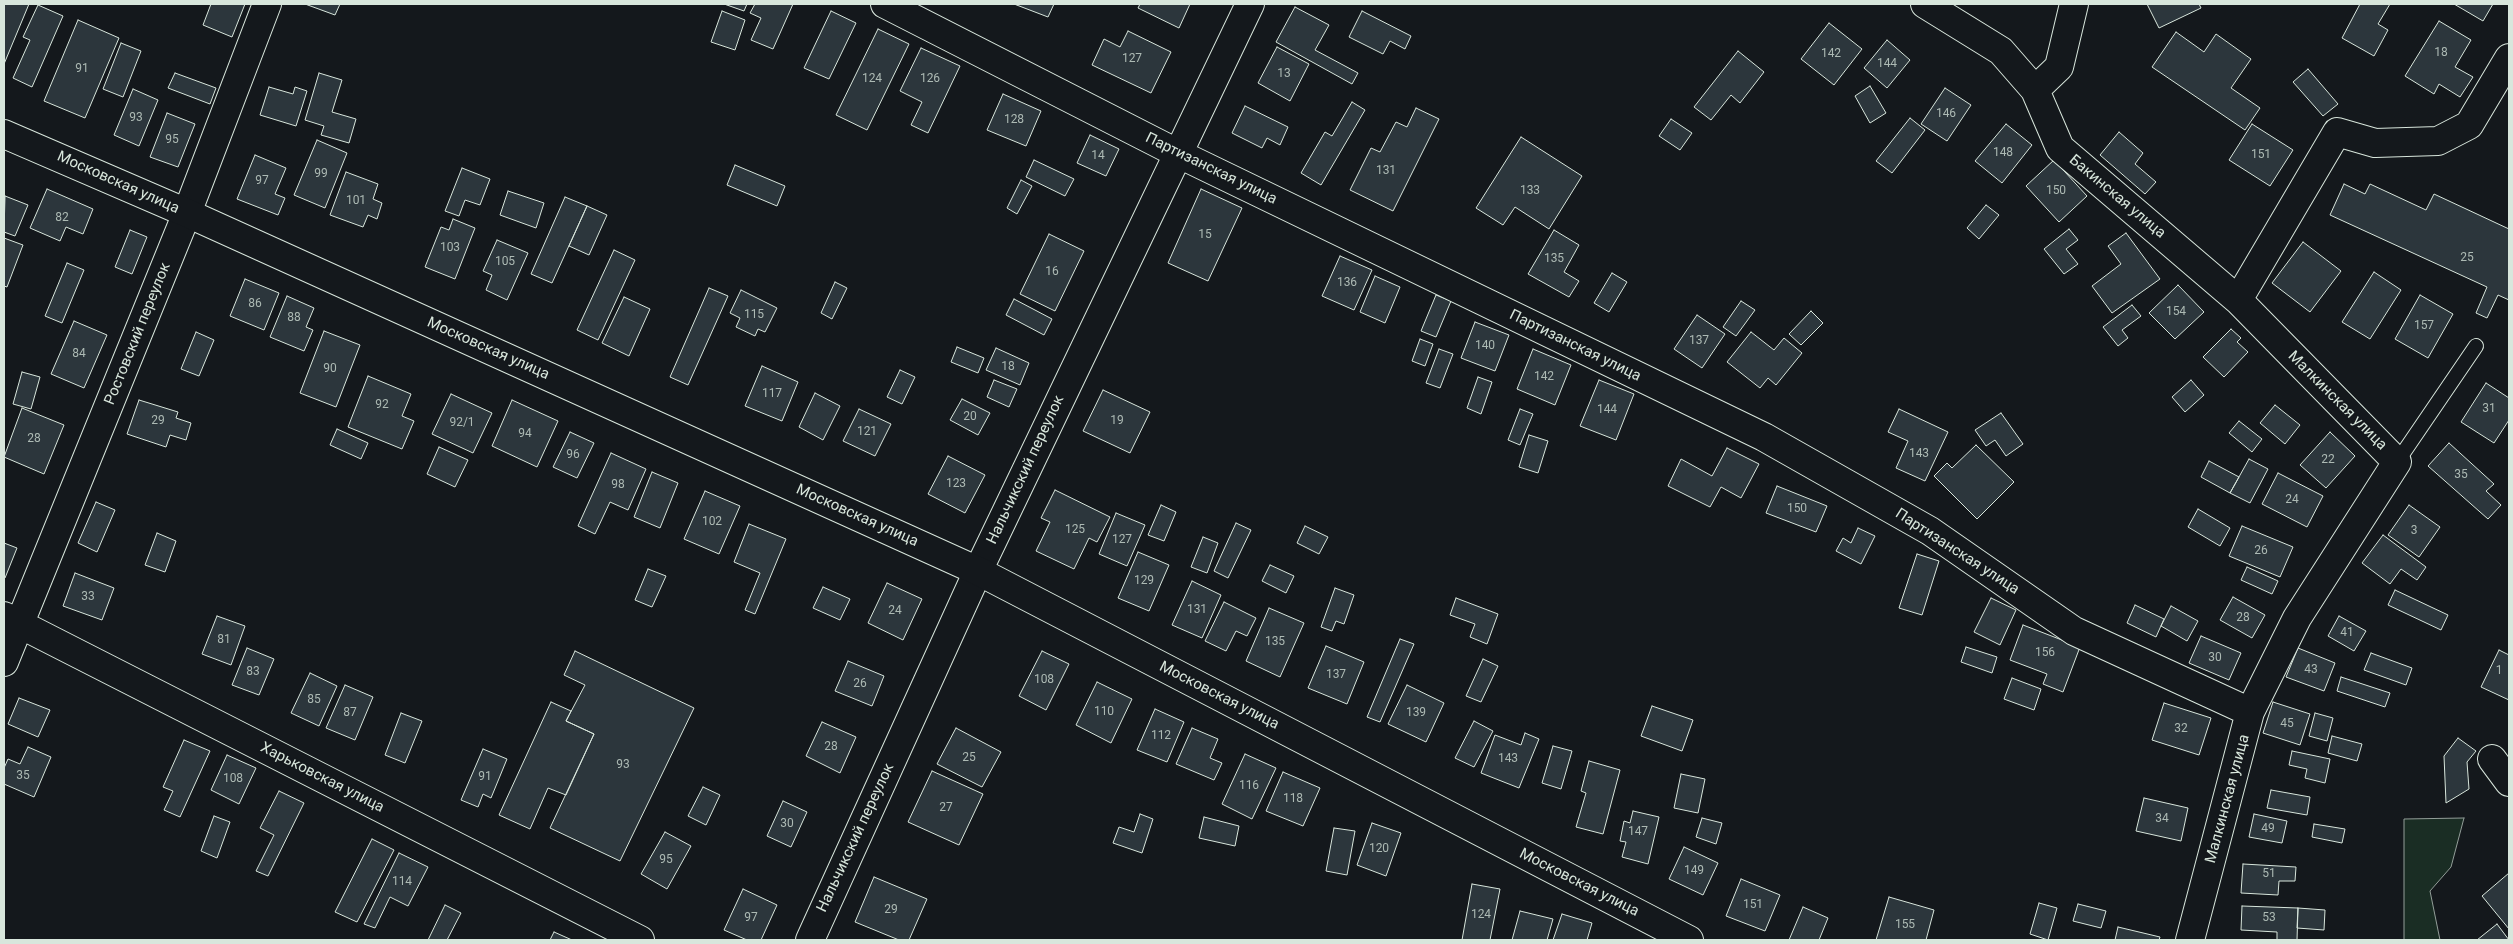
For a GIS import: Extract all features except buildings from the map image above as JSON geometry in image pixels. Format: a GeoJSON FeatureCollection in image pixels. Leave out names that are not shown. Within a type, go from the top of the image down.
{"type":"FeatureCollection","features":[{"type":"Feature","properties":{"kind":"street","name":"Ростовский переулок"},"geometry":{"type":"LineString","coordinates":[[4,662],[12,620],[187,214],[267,4]]}},
{"type":"Feature","properties":{"kind":"street","name":"Партизанская улица"},"geometry":{"type":"LineString","coordinates":[[885,4],[1177,153],[1764,438],[1930,531],[2074,631],[2250,712]]}},
{"type":"Feature","properties":{"kind":"street","name":"Нальчикский переулок"},"geometry":{"type":"LineString","coordinates":[[810,940],[978,571],[1250,4]]}},
{"type":"Feature","properties":{"kind":"street","name":"Бакинская улица"},"geometry":{"type":"LineString","coordinates":[[1925,4],[2001,51],[2035,90],[2060,148],[2238,300]]}},
{"type":"Feature","properties":{"kind":"street"},"geometry":{"type":"LineString","coordinates":[[2035,90],[2059,67],[2074,4]]}},
{"type":"Feature","properties":{"kind":"street"},"geometry":{"type":"LineString","coordinates":[[2238,300],[2337,132],[2375,143],[2438,141],[2469,125],[2509,58]]}},
{"type":"Feature","properties":{"kind":"street","name":"Московская улица"},"geometry":{"type":"LineString","coordinates":[[4,134],[187,214],[978,571],[1689,940]]}},
{"type":"Feature","properties":{"kind":"street","name":"Малкинская улица"},"geometry":{"type":"LineString","coordinates":[[2190,940],[2250,712],[2296,618],[2397,462],[2238,300]]}},
{"type":"Feature","properties":{"kind":"street","name":"Харьковская улица"},"geometry":{"type":"LineString","coordinates":[[12,620],[640,940]]}},
{"type":"Feature","properties":{"kind":"street"},"geometry":{"type":"LineString","coordinates":[[2492,759],[2509,782]]}},
{"type":"Feature","properties":{"kind":"lane"},"geometry":{"type":"LineString","coordinates":[[2397,462],[2476,346]]}},
{"type":"Feature","properties":{"kind":"green space"},"geometry":{"type":"Polygon","coordinates":[[[2464,818],[2451,867],[2430,891],[2440,940],[2404,940],[2404,819],[2464,818]]]}}]}
